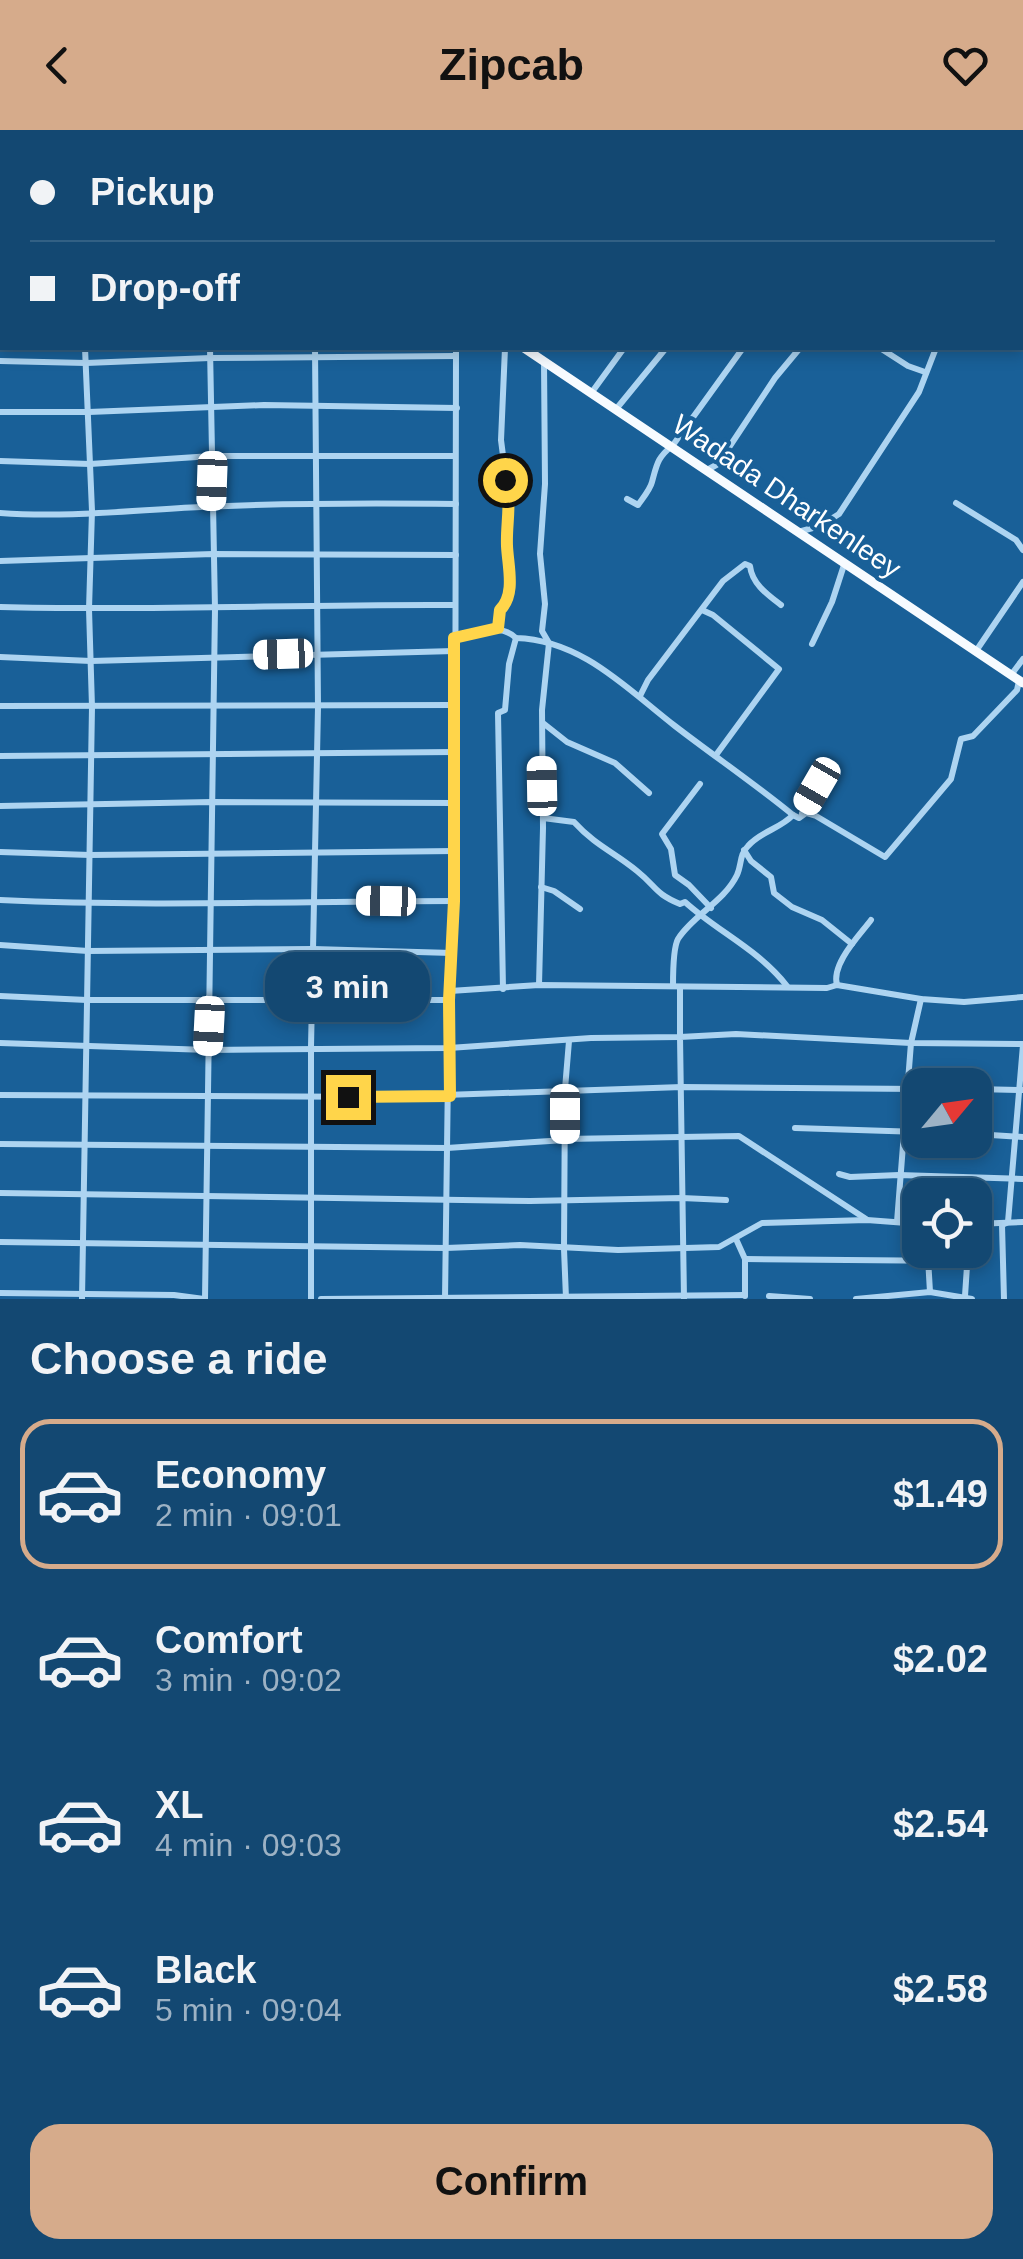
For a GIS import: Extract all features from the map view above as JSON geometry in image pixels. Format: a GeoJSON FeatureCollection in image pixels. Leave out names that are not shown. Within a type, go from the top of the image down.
{"type":"FeatureCollection","features":[{"type":"Feature","properties":{"kind":"main road","name":"Wadada Dharkenleey"},"geometry":{"type":"LineString","coordinates":[[527,350],[1018,679]]}},
{"type":"Feature","properties":{"kind":"street"},"geometry":{"type":"LineString","coordinates":[[82,1296],[92,707],[92,512],[85,350]]}},
{"type":"Feature","properties":{"kind":"street"},"geometry":{"type":"LineString","coordinates":[[0,1293],[174,1294],[205,1299],[215,656],[210,350]]}},
{"type":"Feature","properties":{"kind":"street"},"geometry":{"type":"LineString","coordinates":[[310,1299],[310,1047],[318,706],[315,350]]}},
{"type":"Feature","properties":{"kind":"street"},"geometry":{"type":"LineString","coordinates":[[498,628],[500,610],[506,605],[509,591],[510,510],[501,440],[505,350]]}},
{"type":"Feature","properties":{"kind":"street"},"geometry":{"type":"LineString","coordinates":[[592,392],[623,350]]}},
{"type":"Feature","properties":{"kind":"street"},"geometry":{"type":"LineString","coordinates":[[617,408],[664,350]]}},
{"type":"Feature","properties":{"kind":"street"},"geometry":{"type":"LineString","coordinates":[[627,499],[638,505],[652,483],[652,472],[662,454],[673,445],[742,350]]}},
{"type":"Feature","properties":{"kind":"street"},"geometry":{"type":"LineString","coordinates":[[706,470],[718,464],[798,350]]}},
{"type":"Feature","properties":{"kind":"street"},"geometry":{"type":"LineString","coordinates":[[883,350],[925,372]]}},
{"type":"Feature","properties":{"kind":"street"},"geometry":{"type":"LineString","coordinates":[[797,532],[820,526],[838,514],[919,392],[935,350]]}},
{"type":"Feature","properties":{"kind":"street"},"geometry":{"type":"LineString","coordinates":[[0,361],[86,363],[456,352],[454,901],[444,1298]]}},
{"type":"Feature","properties":{"kind":"street"},"geometry":{"type":"LineString","coordinates":[[540,985],[542,722],[548,643],[542,631],[545,604],[540,554],[544,362]]}},
{"type":"Feature","properties":{"kind":"street"},"geometry":{"type":"LineString","coordinates":[[0,412],[212,405],[457,408]]}},
{"type":"Feature","properties":{"kind":"street"},"geometry":{"type":"LineString","coordinates":[[0,462],[90,464],[212,456],[453,456]]}},
{"type":"Feature","properties":{"kind":"street"},"geometry":{"type":"LineString","coordinates":[[956,503],[1016,540],[1023,550]]}},
{"type":"Feature","properties":{"kind":"street"},"geometry":{"type":"LineString","coordinates":[[0,513],[49,516],[211,506],[456,504]]}},
{"type":"Feature","properties":{"kind":"street"},"geometry":{"type":"LineString","coordinates":[[0,560],[213,554],[456,555]]}},
{"type":"Feature","properties":{"kind":"street"},"geometry":{"type":"LineString","coordinates":[[640,696],[723,581],[745,564],[750,566],[760,587],[781,606]]}},
{"type":"Feature","properties":{"kind":"street"},"geometry":{"type":"LineString","coordinates":[[812,644],[844,565]]}},
{"type":"Feature","properties":{"kind":"street"},"geometry":{"type":"LineString","coordinates":[[976,651],[1023,582]]}},
{"type":"Feature","properties":{"kind":"street"},"geometry":{"type":"LineString","coordinates":[[0,607],[455,606]]}},
{"type":"Feature","properties":{"kind":"street"},"geometry":{"type":"LineString","coordinates":[[702,610],[779,668],[716,755]]}},
{"type":"Feature","properties":{"kind":"street"},"geometry":{"type":"LineString","coordinates":[[454,638],[498,628],[508,630],[516,638],[572,650],[640,696],[796,816]]}},
{"type":"Feature","properties":{"kind":"street"},"geometry":{"type":"LineString","coordinates":[[503,989],[498,713],[505,710],[516,638]]}},
{"type":"Feature","properties":{"kind":"street"},"geometry":{"type":"LineString","coordinates":[[0,657],[91,661],[454,651]]}},
{"type":"Feature","properties":{"kind":"street"},"geometry":{"type":"LineString","coordinates":[[796,816],[816,816],[885,857],[951,780],[962,739],[972,736],[1017,690],[1023,659]]}},
{"type":"Feature","properties":{"kind":"street"},"geometry":{"type":"LineString","coordinates":[[0,706],[454,705]]}},
{"type":"Feature","properties":{"kind":"street"},"geometry":{"type":"LineString","coordinates":[[542,722],[567,742],[616,763],[649,792]]}},
{"type":"Feature","properties":{"kind":"street"},"geometry":{"type":"LineString","coordinates":[[0,756],[454,752]]}},
{"type":"Feature","properties":{"kind":"street"},"geometry":{"type":"LineString","coordinates":[[684,1297],[678,941],[736,876],[744,850],[756,838],[796,816],[829,769]]}},
{"type":"Feature","properties":{"kind":"street"},"geometry":{"type":"LineString","coordinates":[[700,784],[662,834],[671,848],[675,875],[690,884],[711,908]]}},
{"type":"Feature","properties":{"kind":"street"},"geometry":{"type":"LineString","coordinates":[[0,806],[454,803]]}},
{"type":"Feature","properties":{"kind":"street"},"geometry":{"type":"LineString","coordinates":[[543,818],[574,822],[594,844],[642,875],[661,897],[685,902],[758,954],[788,987]]}},
{"type":"Feature","properties":{"kind":"street"},"geometry":{"type":"LineString","coordinates":[[744,850],[771,876],[774,893],[792,908],[822,920],[852,944]]}},
{"type":"Feature","properties":{"kind":"street"},"geometry":{"type":"LineString","coordinates":[[0,852],[90,855],[454,851]]}},
{"type":"Feature","properties":{"kind":"street"},"geometry":{"type":"LineString","coordinates":[[540,887],[554,891],[580,909]]}},
{"type":"Feature","properties":{"kind":"street"},"geometry":{"type":"LineString","coordinates":[[0,900],[88,904],[454,901]]}},
{"type":"Feature","properties":{"kind":"street"},"geometry":{"type":"LineString","coordinates":[[837,984],[836,974],[852,944],[872,920]]}},
{"type":"Feature","properties":{"kind":"street"},"geometry":{"type":"LineString","coordinates":[[0,945],[88,951],[313,948],[452,953]]}},
{"type":"Feature","properties":{"kind":"street"},"geometry":{"type":"LineString","coordinates":[[450,991],[540,985],[827,988],[837,984],[964,1002],[1023,997]]}},
{"type":"Feature","properties":{"kind":"street"},"geometry":{"type":"LineString","coordinates":[[0,996],[87,1000],[449,1000]]}},
{"type":"Feature","properties":{"kind":"street"},"geometry":{"type":"LineString","coordinates":[[909,1068],[920,998]]}},
{"type":"Feature","properties":{"kind":"street"},"geometry":{"type":"LineString","coordinates":[[0,1043],[208,1050],[449,1048],[736,1034],[911,1044],[1023,1044],[1008,1222]]}},
{"type":"Feature","properties":{"kind":"street"},"geometry":{"type":"LineString","coordinates":[[566,1298],[564,1089],[569,1041]]}},
{"type":"Feature","properties":{"kind":"street"},"geometry":{"type":"LineString","coordinates":[[0,1095],[450,1096],[564,1089],[902,1088]]}},
{"type":"Feature","properties":{"kind":"street"},"geometry":{"type":"LineString","coordinates":[[992,1090],[1021,1090]]}},
{"type":"Feature","properties":{"kind":"street"},"geometry":{"type":"LineString","coordinates":[[795,1128],[902,1133]]}},
{"type":"Feature","properties":{"kind":"street"},"geometry":{"type":"LineString","coordinates":[[0,1144],[447,1148],[732,1134],[745,1138],[867,1220]]}},
{"type":"Feature","properties":{"kind":"street"},"geometry":{"type":"LineString","coordinates":[[992,1136],[1023,1137]]}},
{"type":"Feature","properties":{"kind":"street"},"geometry":{"type":"LineString","coordinates":[[898,1222],[902,1150]]}},
{"type":"Feature","properties":{"kind":"street"},"geometry":{"type":"LineString","coordinates":[[839,1174],[1023,1179]]}},
{"type":"Feature","properties":{"kind":"street"},"geometry":{"type":"LineString","coordinates":[[0,1193],[726,1200]]}},
{"type":"Feature","properties":{"kind":"street"},"geometry":{"type":"LineString","coordinates":[[0,1242],[682,1248],[719,1247],[762,1223],[902,1222]]}},
{"type":"Feature","properties":{"kind":"street"},"geometry":{"type":"LineString","coordinates":[[1004,1299],[1002,1224],[1008,1222]]}},
{"type":"Feature","properties":{"kind":"street"},"geometry":{"type":"LineString","coordinates":[[992,1223],[1023,1222]]}},
{"type":"Feature","properties":{"kind":"street"},"geometry":{"type":"LineString","coordinates":[[321,1299],[745,1297],[745,1260],[736,1239]]}},
{"type":"Feature","properties":{"kind":"street"},"geometry":{"type":"LineString","coordinates":[[745,1260],[902,1258]]}},
{"type":"Feature","properties":{"kind":"street"},"geometry":{"type":"LineString","coordinates":[[929,1268],[930,1292]]}},
{"type":"Feature","properties":{"kind":"street"},"geometry":{"type":"LineString","coordinates":[[856,1299],[930,1292],[968,1298],[965,1268]]}},
{"type":"Feature","properties":{"kind":"street"},"geometry":{"type":"LineString","coordinates":[[769,1296],[810,1299]]}},
{"type":"Feature","properties":{"kind":"route"},"geometry":{"type":"LineString","coordinates":[[348,1097],[450,1096],[454,638],[498,628],[500,610],[506,605],[510,510],[505,480]]}}]}
